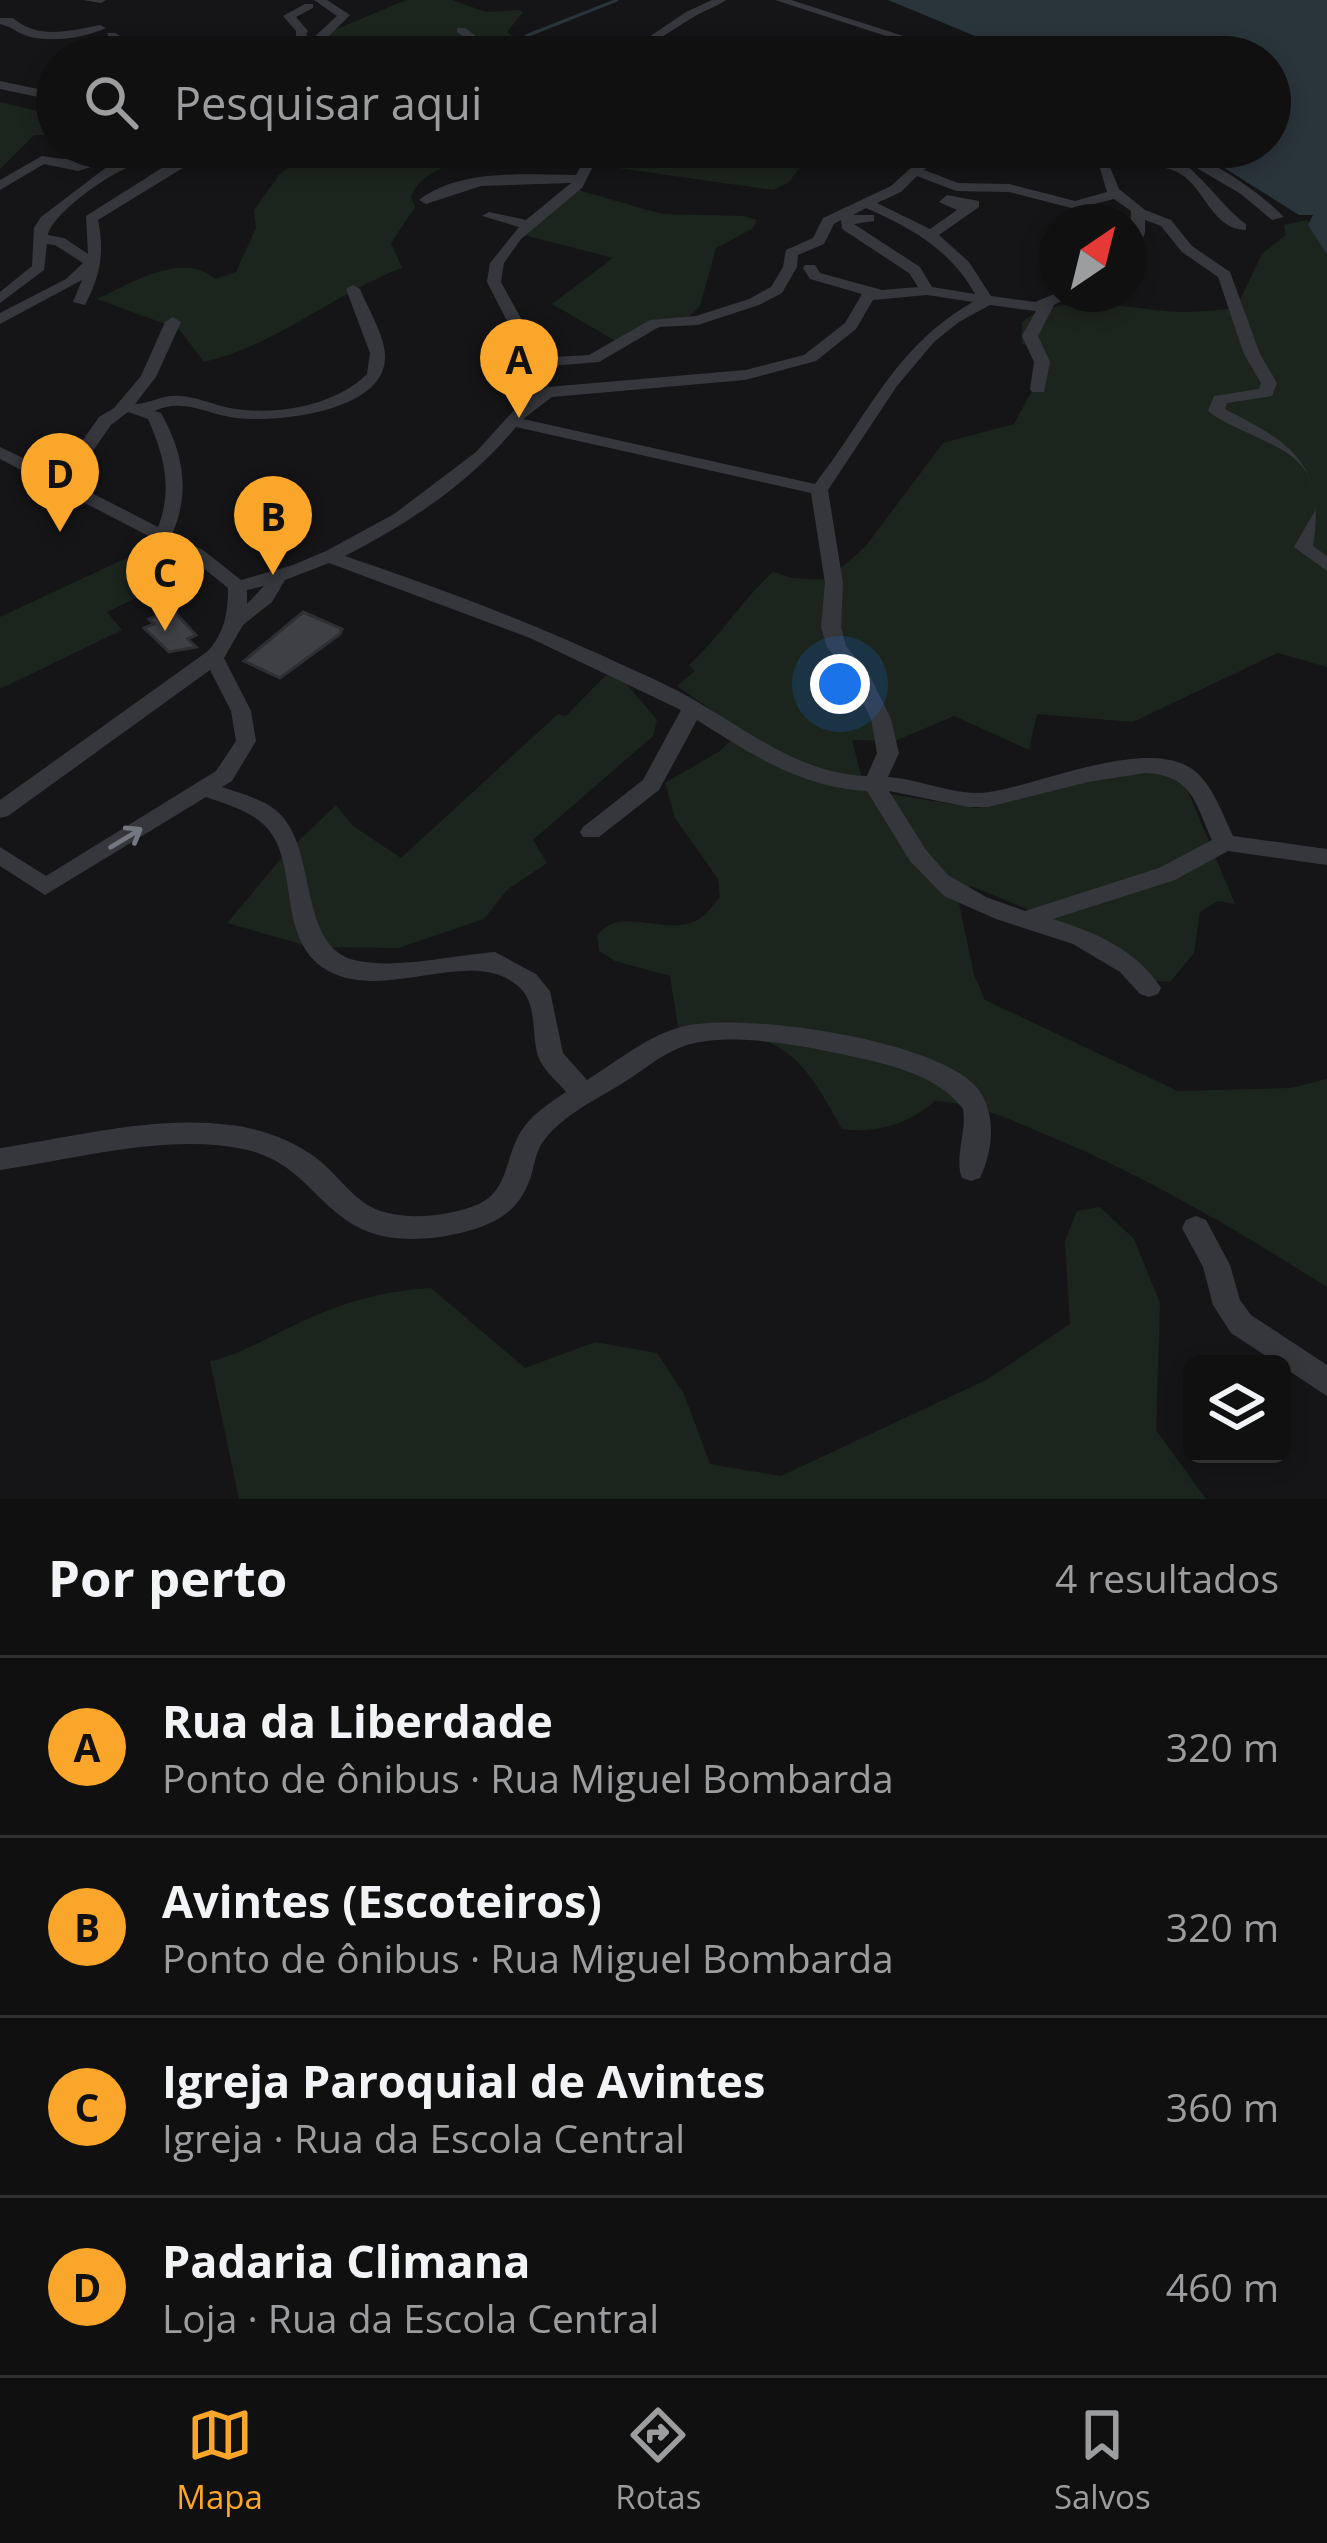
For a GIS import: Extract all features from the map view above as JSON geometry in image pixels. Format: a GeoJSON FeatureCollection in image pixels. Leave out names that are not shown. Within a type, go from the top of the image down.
{"type":"FeatureCollection","features":[{"type":"Feature","properties":{"kind":"street"},"geometry":{"type":"LineString","coordinates":[[88,0],[100,0]]}},
{"type":"Feature","properties":{"kind":"street"},"geometry":{"type":"LineString","coordinates":[[657,36],[721,0]]}},
{"type":"Feature","properties":{"kind":"street"},"geometry":{"type":"LineString","coordinates":[[780,0],[896,36]]}},
{"type":"Feature","properties":{"kind":"street"},"geometry":{"type":"LineString","coordinates":[[300,36],[302,31],[289,16],[314,3],[344,15],[325,36]]}},
{"type":"Feature","properties":{"kind":"street"},"geometry":{"type":"LineString","coordinates":[[4,21],[20,32]]}},
{"type":"Feature","properties":{"kind":"street"},"geometry":{"type":"LineString","coordinates":[[461,30],[469,36]]}},
{"type":"Feature","properties":{"kind":"street"},"geometry":{"type":"LineString","coordinates":[[0,34],[105,32],[113,36]]}},
{"type":"Feature","properties":{"kind":"street"},"geometry":{"type":"LineString","coordinates":[[0,85],[35,93]]}},
{"type":"Feature","properties":{"kind":"street"},"geometry":{"type":"LineString","coordinates":[[0,186],[36,164]]}},
{"type":"Feature","properties":{"kind":"street"},"geometry":{"type":"LineString","coordinates":[[3,309],[39,267],[41,228],[89,168]]}},
{"type":"Feature","properties":{"kind":"street"},"geometry":{"type":"LineString","coordinates":[[80,302],[94,268],[97,243],[89,228],[91,219],[173,168]]}},
{"type":"Feature","properties":{"kind":"street"},"geometry":{"type":"LineString","coordinates":[[518,414],[528,363],[521,333],[494,282],[497,263],[507,246],[581,179],[586,168]]}},
{"type":"Feature","properties":{"kind":"street"},"geometry":{"type":"LineString","coordinates":[[849,229],[848,219],[868,211],[918,168]]}},
{"type":"Feature","properties":{"kind":"street"},"geometry":{"type":"LineString","coordinates":[[1102,168],[1116,194],[1128,204]]}},
{"type":"Feature","properties":{"kind":"street"},"geometry":{"type":"LineString","coordinates":[[1178,168],[1241,227]]}},
{"type":"Feature","properties":{"kind":"street"},"geometry":{"type":"LineString","coordinates":[[1205,168],[1246,191],[1277,217]]}},
{"type":"Feature","properties":{"kind":"street"},"geometry":{"type":"LineString","coordinates":[[915,171],[956,187],[1009,188],[1075,205],[1116,194]]}},
{"type":"Feature","properties":{"kind":"street"},"geometry":{"type":"LineString","coordinates":[[426,200],[492,182],[581,179]]}},
{"type":"Feature","properties":{"kind":"street"},"geometry":{"type":"LineString","coordinates":[[932,234],[967,208]]}},
{"type":"Feature","properties":{"kind":"street"},"geometry":{"type":"LineString","coordinates":[[528,363],[593,359],[655,323],[698,320],[770,296],[790,267],[791,253],[812,245],[838,214],[868,211],[932,234],[962,260],[987,301]]}},
{"type":"Feature","properties":{"kind":"street"},"geometry":{"type":"LineString","coordinates":[[489,216],[530,225]]}},
{"type":"Feature","properties":{"kind":"street"},"geometry":{"type":"LineString","coordinates":[[1147,216],[1166,224],[1187,249],[1225,275],[1252,354],[1269,383],[1265,393],[1220,400],[1216,411],[1288,447],[1317,474],[1325,509],[1304,548],[1327,565]]}},
{"type":"Feature","properties":{"kind":"street"},"geometry":{"type":"LineString","coordinates":[[825,232],[849,229],[915,270],[927,291]]}},
{"type":"Feature","properties":{"kind":"street"},"geometry":{"type":"LineString","coordinates":[[44,239],[59,241],[92,263]]}},
{"type":"Feature","properties":{"kind":"street"},"geometry":{"type":"LineString","coordinates":[[3,309],[71,282],[92,263]]}},
{"type":"Feature","properties":{"kind":"street"},"geometry":{"type":"LineString","coordinates":[[810,268],[815,276],[879,294]]}},
{"type":"Feature","properties":{"kind":"street"},"geometry":{"type":"LineString","coordinates":[[144,410],[155,402],[180,400],[242,414],[319,405],[358,391],[375,375],[378,353],[353,289]]}},
{"type":"Feature","properties":{"kind":"street"},"geometry":{"type":"LineString","coordinates":[[0,452],[164,535],[237,586],[277,581],[328,556],[456,478],[518,414],[548,392],[745,375],[810,358],[851,326],[862,300],[879,294],[927,291],[1039,304]]}},
{"type":"Feature","properties":{"kind":"street"},"geometry":{"type":"LineString","coordinates":[[874,785],[888,753],[881,719],[859,674],[837,647],[831,627],[834,584],[819,490],[856,442],[912,351],[936,330],[987,301]]}},
{"type":"Feature","properties":{"kind":"street"},"geometry":{"type":"LineString","coordinates":[[1038,389],[1042,362],[1030,336],[1043,312]]}},
{"type":"Feature","properties":{"kind":"street"},"geometry":{"type":"LineString","coordinates":[[46,474],[84,451],[105,421],[120,411],[148,377],[173,322]]}},
{"type":"Feature","properties":{"kind":"street"},"geometry":{"type":"LineString","coordinates":[[120,411],[144,410],[155,416],[172,454],[177,485],[174,514],[164,535]]}},
{"type":"Feature","properties":{"kind":"street"},"geometry":{"type":"LineString","coordinates":[[518,414],[819,490]]}},
{"type":"Feature","properties":{"kind":"street"},"geometry":{"type":"LineString","coordinates":[[328,556],[574,651],[693,707],[752,750],[800,770],[988,800],[1037,785],[1125,769],[1175,769],[1196,785],[1226,843]]}},
{"type":"Feature","properties":{"kind":"street"},"geometry":{"type":"LineString","coordinates":[[237,621],[277,581]]}},
{"type":"Feature","properties":{"kind":"street"},"geometry":{"type":"LineString","coordinates":[[0,811],[225,648],[237,621],[237,586]]}},
{"type":"Feature","properties":{"kind":"street"},"geometry":{"type":"LineString","coordinates":[[0,855],[45,887],[224,776],[246,741],[241,711],[214,658]]}},
{"type":"Feature","properties":{"kind":"street"},"geometry":{"type":"LineString","coordinates":[[591,832],[651,785],[693,707]]}},
{"type":"Feature","properties":{"kind":"street"},"geometry":{"type":"LineString","coordinates":[[874,785],[951,889],[1104,945],[1130,964],[1149,988]]}},
{"type":"Feature","properties":{"kind":"street"},"geometry":{"type":"LineString","coordinates":[[206,789],[274,821],[285,839],[298,902],[319,949],[354,970],[495,961],[509,968],[541,998],[551,1057],[583,1093]]}},
{"type":"Feature","properties":{"kind":"street"},"geometry":{"type":"LineString","coordinates":[[1027,919],[1167,874],[1226,843],[1327,856]]}},
{"type":"Feature","properties":{"kind":"street"},"geometry":{"type":"LineString","coordinates":[[0,1159],[201,1135],[245,1138],[296,1158],[365,1222],[404,1227],[442,1223],[486,1213],[506,1201],[526,1144],[583,1093],[686,1035],[782,1035],[872,1054],[950,1081],[971,1099],[982,1124],[970,1170]]}},
{"type":"Feature","properties":{"kind":"street"},"geometry":{"type":"LineString","coordinates":[[1196,1228],[1216,1265],[1227,1305],[1241,1324],[1327,1382]]}},
{"type":"Feature","properties":{"kind":"shaded area"},"geometry":{"type":"Polygon","coordinates":[[[406,0],[452,0],[486,12],[523,12],[507,32],[512,36],[320,36],[406,0]]]}},
{"type":"Feature","properties":{"kind":"shaded area"},"geometry":{"type":"Polygon","coordinates":[[[888,0],[1327,0],[1327,254],[1308,225],[1313,215],[1299,215],[1224,168],[1291,168],[1291,36],[975,36],[888,0]]]}},
{"type":"Feature","properties":{"kind":"shaded area"},"geometry":{"type":"Polygon","coordinates":[[[0,102],[36,111],[36,135],[0,169],[0,102]]]}},
{"type":"Feature","properties":{"kind":"shaded area"},"geometry":{"type":"Polygon","coordinates":[[[288,168],[443,168],[418,185],[411,197],[415,207],[391,243],[402,268],[230,354],[204,362],[179,329],[97,299],[156,272],[188,268],[215,279],[236,272],[256,228],[254,210],[288,168]]]}},
{"type":"Feature","properties":{"kind":"shaded area"},"geometry":{"type":"Polygon","coordinates":[[[619,168],[800,168],[788,183],[773,190],[619,168]]]}},
{"type":"Feature","properties":{"kind":"shaded area"},"geometry":{"type":"Polygon","coordinates":[[[574,189],[662,214],[757,220],[752,229],[716,248],[700,306],[683,322],[661,320],[621,344],[552,304],[613,258],[520,234],[574,189]]]}},
{"type":"Feature","properties":{"kind":"shaded area"},"geometry":{"type":"Polygon","coordinates":[[[1307,220],[1327,244],[1327,667],[1278,653],[1133,722],[1037,714],[1029,750],[954,716],[895,741],[852,740],[865,790],[977,808],[1108,768],[1180,772],[1235,904],[1218,901],[1200,912],[1194,953],[1170,982],[1144,980],[1081,931],[971,886],[958,898],[974,975],[985,1000],[1178,1091],[1290,1088],[1327,1079],[1327,1287],[1157,1187],[993,1113],[935,1101],[892,1126],[842,1129],[814,1082],[791,1057],[761,1040],[686,1031],[678,1026],[670,976],[615,961],[599,951],[597,936],[618,922],[686,924],[702,917],[720,897],[718,879],[675,818],[665,783],[720,751],[741,730],[677,686],[695,671],[689,665],[762,583],[773,572],[827,580],[865,547],[943,443],[1014,424],[1033,389],[1036,348],[1022,344],[1022,322],[1039,312],[1236,308],[1262,254],[1286,235],[1284,225],[1307,220]]]}},
{"type":"Feature","properties":{"kind":"shaded area"},"geometry":{"type":"Polygon","coordinates":[[[163,541],[193,570],[107,612],[122,630],[0,689],[0,617],[163,541]]]}},
{"type":"Feature","properties":{"kind":"shaded area"},"geometry":{"type":"Polygon","coordinates":[[[606,675],[626,683],[657,720],[653,736],[533,840],[547,863],[508,889],[484,919],[398,948],[311,947],[227,923],[284,855],[336,805],[353,826],[401,858],[558,714],[566,716],[606,675]]]}},
{"type":"Feature","properties":{"kind":"shaded area"},"geometry":{"type":"Polygon","coordinates":[[[1100,1207],[1134,1239],[1160,1303],[1156,1430],[1206,1499],[239,1499],[210,1361],[349,1303],[431,1288],[525,1368],[595,1342],[657,1353],[684,1394],[710,1464],[781,1476],[988,1379],[1070,1324],[1065,1241],[1077,1211],[1100,1207]]]}},
{"type":"Feature","properties":{"kind":"building"},"geometry":{"type":"Polygon","coordinates":[[[172,609],[196,635],[188,639],[196,647],[169,652],[144,628],[154,624],[149,619],[172,609]]]}},
{"type":"Feature","properties":{"kind":"building"},"geometry":{"type":"Polygon","coordinates":[[[303,612],[342,629],[340,634],[280,678],[244,661],[303,612]]]}},
{"type":"Feature","properties":{"kind":"waterway"},"geometry":{"type":"LineString","coordinates":[[526,36],[617,0]]}},
{"type":"Feature","properties":{"kind":"place","name":"Rua da Liberdade"},"geometry":{"type":"Point","coordinates":[519,418]}},
{"type":"Feature","properties":{"kind":"place","name":"Padaria Climana"},"geometry":{"type":"Point","coordinates":[60,532]}},
{"type":"Feature","properties":{"kind":"place","name":"Avintes (Escoteiros)"},"geometry":{"type":"Point","coordinates":[273,575]}},
{"type":"Feature","properties":{"kind":"place","name":"Igreja Paroquial de Avintes"},"geometry":{"type":"Point","coordinates":[165,631]}}]}
